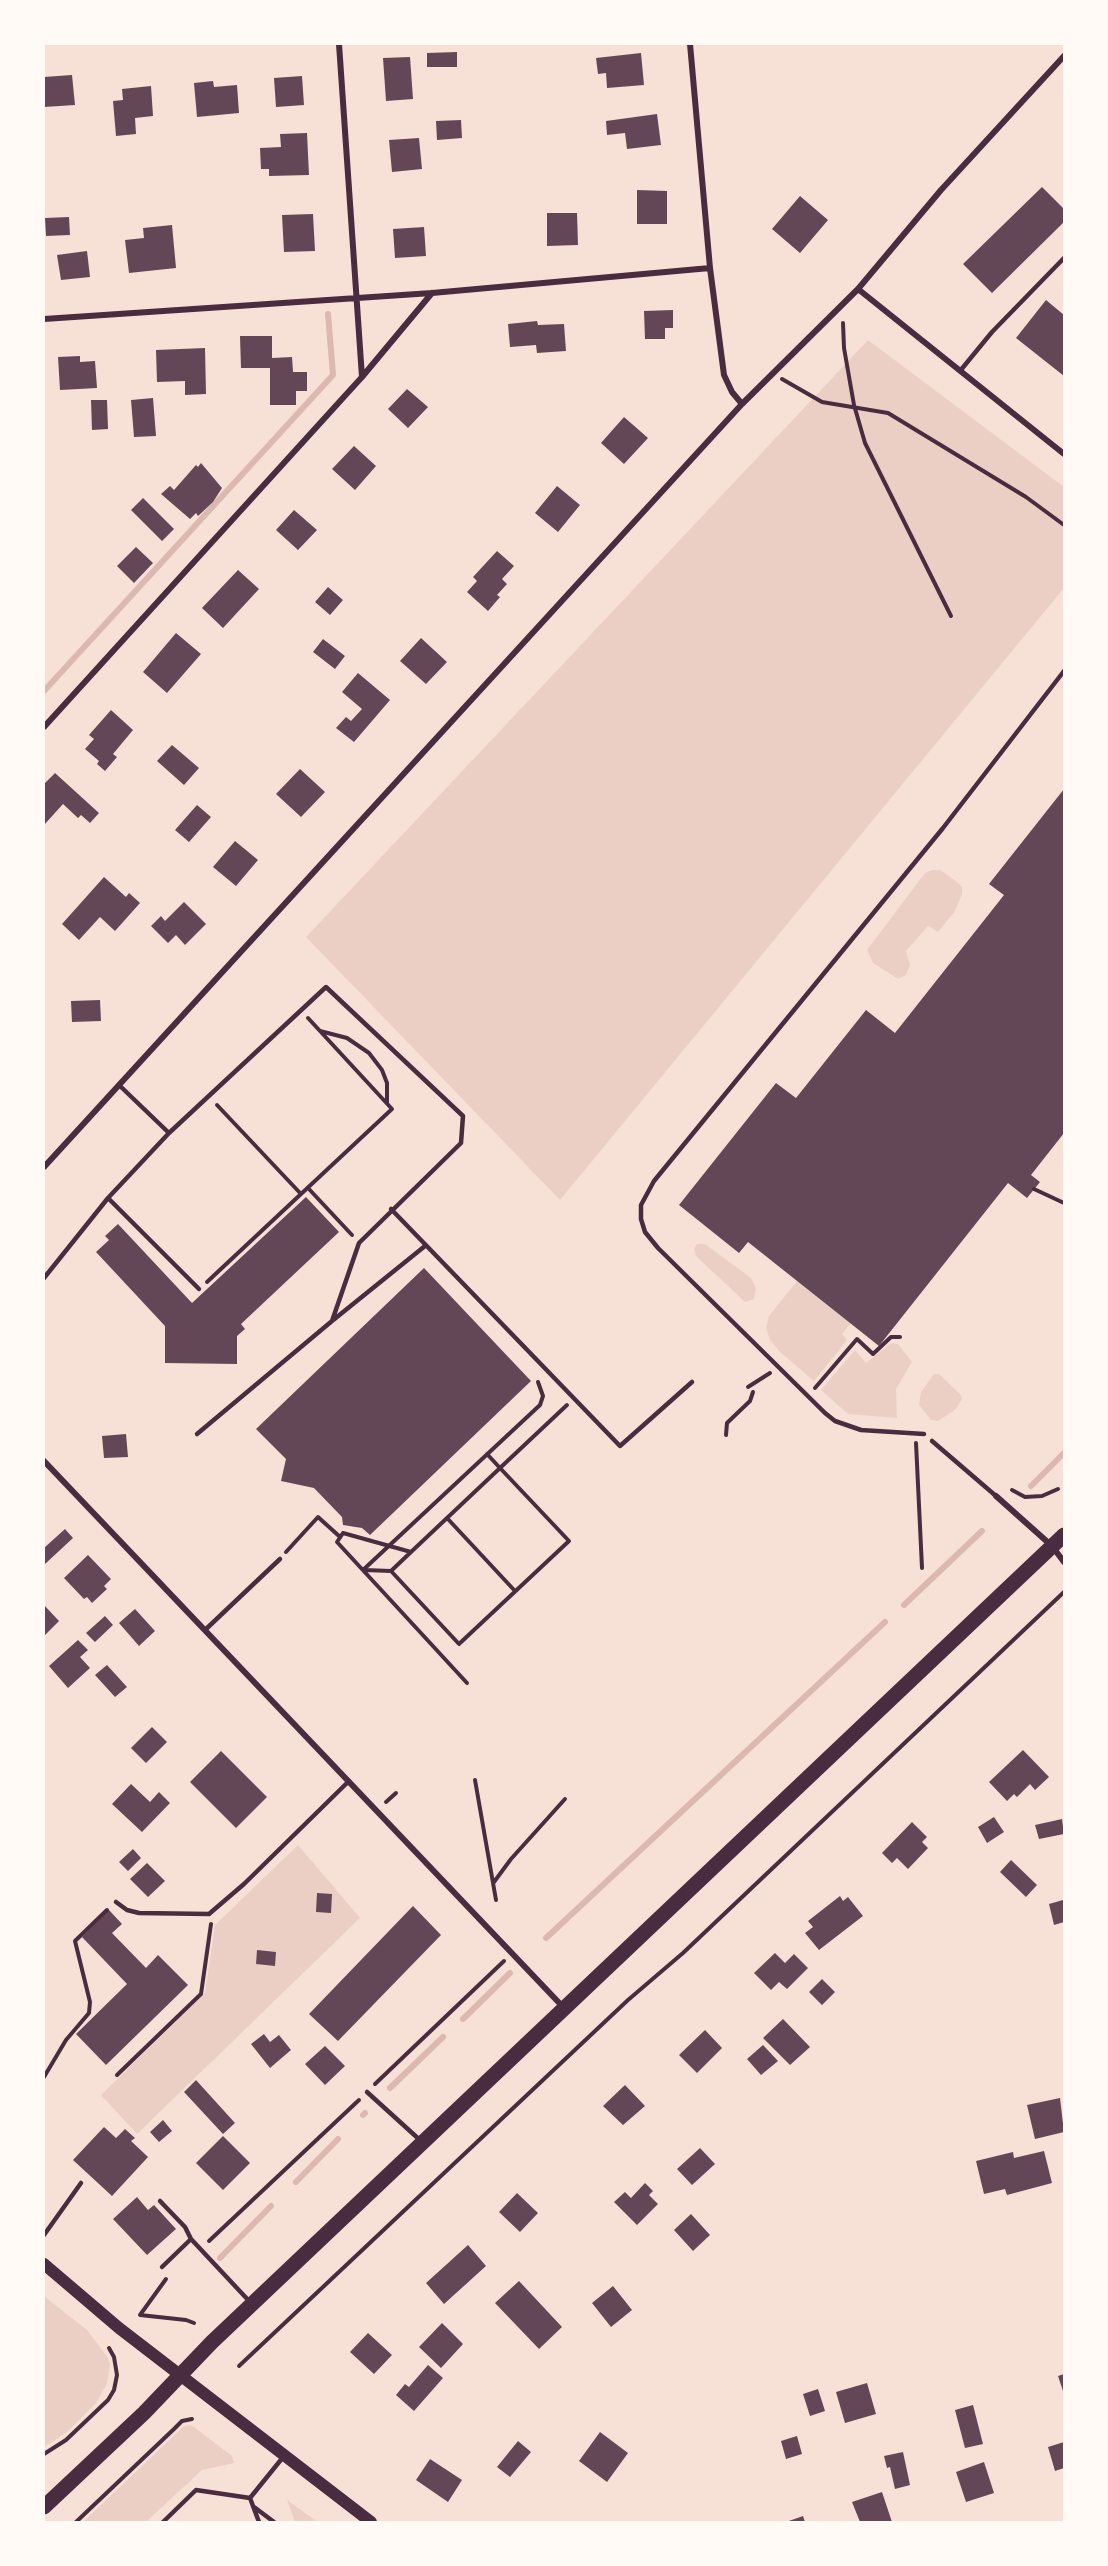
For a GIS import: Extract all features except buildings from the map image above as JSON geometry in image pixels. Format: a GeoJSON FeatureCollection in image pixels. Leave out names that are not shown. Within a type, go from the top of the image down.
{"type":"FeatureCollection","features":[{"type":"Feature","properties":{"kind":"main road"},"geometry":{"type":"LineString","coordinates":[[44,2507],[144,2413],[180,2374],[253,2304],[1065,1535]]}},
{"type":"Feature","properties":{"kind":"main road"},"geometry":{"type":"LineString","coordinates":[[44,2264],[119,2328],[371,2523]]}},
{"type":"Feature","properties":{"kind":"street"},"geometry":{"type":"LineString","coordinates":[[339,44],[362,377]]}},
{"type":"Feature","properties":{"kind":"street"},"geometry":{"type":"LineString","coordinates":[[690,44],[710,268],[724,375],[732,392],[742,404]]}},
{"type":"Feature","properties":{"kind":"street"},"geometry":{"type":"LineString","coordinates":[[44,1167],[742,404],[858,289],[941,190],[1065,56]]}},
{"type":"Feature","properties":{"kind":"street"},"geometry":{"type":"LineString","coordinates":[[44,320],[432,293],[710,268]]}},
{"type":"Feature","properties":{"kind":"street"},"geometry":{"type":"LineString","coordinates":[[858,289],[1065,454]]}},
{"type":"Feature","properties":{"kind":"street"},"geometry":{"type":"LineString","coordinates":[[44,727],[362,377],[432,293]]}},
{"type":"Feature","properties":{"kind":"street"},"geometry":{"type":"LineString","coordinates":[[44,1461],[564,2008]]}},
{"type":"Feature","properties":{"kind":"street"},"geometry":{"type":"LineString","coordinates":[[996,1496],[1052,1546],[1065,1562]]}},
{"type":"Feature","properties":{"kind":"lane"},"geometry":{"type":"LineString","coordinates":[[960,371],[992,333],[1065,258]]}},
{"type":"Feature","properties":{"kind":"lane"},"geometry":{"type":"LineString","coordinates":[[924,1434],[861,1430],[848,1427],[825,1413],[658,1248],[645,1232],[641,1219],[641,1205],[654,1181],[943,828],[1065,671]]}},
{"type":"Feature","properties":{"kind":"lane"},"geometry":{"type":"LineString","coordinates":[[44,1278],[108,1198],[169,1133],[326,987],[463,1116],[461,1143],[391,1209],[359,1243],[332,1321]]}},
{"type":"Feature","properties":{"kind":"lane"},"geometry":{"type":"LineString","coordinates":[[120,1085],[169,1133]]}},
{"type":"Feature","properties":{"kind":"lane"},"geometry":{"type":"LineString","coordinates":[[108,1198],[199,1289]]}},
{"type":"Feature","properties":{"kind":"lane"},"geometry":{"type":"LineString","coordinates":[[391,1209],[620,1446],[692,1382]]}},
{"type":"Feature","properties":{"kind":"lane"},"geometry":{"type":"LineString","coordinates":[[197,1434],[425,1246]]}},
{"type":"Feature","properties":{"kind":"lane"},"geometry":{"type":"LineString","coordinates":[[932,1441],[996,1496]]}},
{"type":"Feature","properties":{"kind":"lane"},"geometry":{"type":"LineString","coordinates":[[205,1630],[280,1559]]}},
{"type":"Feature","properties":{"kind":"lane"},"geometry":{"type":"LineString","coordinates":[[116,1902],[127,1910],[159,1915],[195,1915],[212,1911],[349,1781]]}},
{"type":"Feature","properties":{"kind":"lane"},"geometry":{"type":"LineString","coordinates":[[367,2092],[423,2143]]}},
{"type":"Feature","properties":{"kind":"lane"},"geometry":{"type":"LineString","coordinates":[[44,2235],[81,2183]]}},
{"type":"Feature","properties":{"kind":"lane"},"geometry":{"type":"LineString","coordinates":[[160,2201],[185,2227],[199,2250],[253,2304]]}},
{"type":"Feature","properties":{"kind":"lane"},"geometry":{"type":"LineString","coordinates":[[162,2267],[191,2239]]}},
{"type":"Feature","properties":{"kind":"lane"},"geometry":{"type":"LineString","coordinates":[[250,2498],[284,2456]]}},
{"type":"Feature","properties":{"kind":"lane"},"geometry":{"type":"LineString","coordinates":[[163,2523],[196,2490],[250,2498]]}},
{"type":"Feature","properties":{"kind":"lane"},"geometry":{"type":"LineString","coordinates":[[250,2498],[259,2523]]}},
{"type":"Feature","properties":{"kind":"lane"},"geometry":{"type":"LineString","coordinates":[[254,2507],[273,2523]]}},
{"type":"Feature","properties":{"kind":"path"},"geometry":{"type":"LineString","coordinates":[[842,304],[844,348],[854,405],[865,443],[951,616]]}},
{"type":"Feature","properties":{"kind":"path"},"geometry":{"type":"LineString","coordinates":[[774,374],[822,402],[854,405],[888,413],[1026,497],[1065,525]]}},
{"type":"Feature","properties":{"kind":"path"},"geometry":{"type":"LineString","coordinates":[[199,1289],[392,1108],[300,1011]]}},
{"type":"Feature","properties":{"kind":"path"},"geometry":{"type":"LineString","coordinates":[[319,1031],[347,1038],[369,1053],[382,1070],[387,1083],[387,1103]]}},
{"type":"Feature","properties":{"kind":"path"},"geometry":{"type":"LineString","coordinates":[[209,1096],[301,1194]]}},
{"type":"Feature","properties":{"kind":"path"},"geometry":{"type":"LineString","coordinates":[[308,1188],[359,1243]]}},
{"type":"Feature","properties":{"kind":"path"},"geometry":{"type":"LineString","coordinates":[[1034,1190],[1065,1203]]}},
{"type":"Feature","properties":{"kind":"path"},"geometry":{"type":"LineString","coordinates":[[808,1396],[857,1339],[873,1354],[891,1337],[900,1336]]}},
{"type":"Feature","properties":{"kind":"path"},"geometry":{"type":"LineString","coordinates":[[363,1570],[540,1405],[543,1396],[541,1386],[531,1373],[541,1365]]}},
{"type":"Feature","properties":{"kind":"path"},"geometry":{"type":"LineString","coordinates":[[748,1387],[778,1367]]}},
{"type":"Feature","properties":{"kind":"path"},"geometry":{"type":"LineString","coordinates":[[726,1435],[727,1423],[750,1401],[753,1392]]}},
{"type":"Feature","properties":{"kind":"path"},"geometry":{"type":"LineString","coordinates":[[391,1571],[574,1399]]}},
{"type":"Feature","properties":{"kind":"path"},"geometry":{"type":"LineString","coordinates":[[915,1433],[922,1568]]}},
{"type":"Feature","properties":{"kind":"path"},"geometry":{"type":"LineString","coordinates":[[363,1570],[391,1571],[459,1644],[568,1541],[487,1454]]}},
{"type":"Feature","properties":{"kind":"path"},"geometry":{"type":"LineString","coordinates":[[1007,1486],[1025,1497],[1042,1496],[1058,1489]]}},
{"type":"Feature","properties":{"kind":"path"},"geometry":{"type":"LineString","coordinates":[[280,1559],[318,1516],[339,1536]]}},
{"type":"Feature","properties":{"kind":"path"},"geometry":{"type":"LineString","coordinates":[[447,1518],[515,1591]]}},
{"type":"Feature","properties":{"kind":"path"},"geometry":{"type":"LineString","coordinates":[[339,1536],[344,1533],[411,1552]]}},
{"type":"Feature","properties":{"kind":"path"},"geometry":{"type":"LineString","coordinates":[[339,1536],[338,1542],[467,1683]]}},
{"type":"Feature","properties":{"kind":"path"},"geometry":{"type":"LineString","coordinates":[[239,2366],[628,2000],[683,1953],[1065,1592]]}},
{"type":"Feature","properties":{"kind":"path"},"geometry":{"type":"LineString","coordinates":[[475,1780],[496,1900]]}},
{"type":"Feature","properties":{"kind":"path"},"geometry":{"type":"LineString","coordinates":[[386,1802],[396,1793]]}},
{"type":"Feature","properties":{"kind":"path"},"geometry":{"type":"LineString","coordinates":[[494,1882],[511,1859],[566,1799]]}},
{"type":"Feature","properties":{"kind":"path"},"geometry":{"type":"LineString","coordinates":[[44,2077],[66,2040],[90,2013],[90,2002],[75,1941],[116,1902]]}},
{"type":"Feature","properties":{"kind":"path"},"geometry":{"type":"LineString","coordinates":[[117,2075],[201,1994],[212,1911]]}},
{"type":"Feature","properties":{"kind":"path"},"geometry":{"type":"LineString","coordinates":[[199,2250],[505,1960]]}},
{"type":"Feature","properties":{"kind":"path"},"geometry":{"type":"LineString","coordinates":[[168,2276],[140,2315],[186,2320],[194,2324]]}},
{"type":"Feature","properties":{"kind":"path"},"geometry":{"type":"LineString","coordinates":[[44,2454],[74,2433],[108,2400],[114,2390],[117,2375],[114,2357],[109,2348]]}},
{"type":"Feature","properties":{"kind":"path"},"geometry":{"type":"LineString","coordinates":[[76,2523],[182,2421],[192,2419]]}},
{"type":"Feature","properties":{"kind":"shaded area"},"geometry":{"type":"Polygon","coordinates":[[[868,340],[1064,487],[1064,588],[560,1200],[306,937],[868,340]]]}},
{"type":"Feature","properties":{"kind":"shaded area"},"geometry":{"type":"Polygon","coordinates":[[[940,870],[957,882],[962,887],[962,894],[955,911],[938,932],[928,926],[906,951],[910,965],[906,975],[898,979],[873,963],[867,950],[925,873],[940,870]]]}},
{"type":"Feature","properties":{"kind":"shaded area"},"geometry":{"type":"Polygon","coordinates":[[[697,1244],[705,1244],[751,1278],[756,1288],[754,1299],[745,1302],[696,1256],[694,1249],[697,1244]]]}},
{"type":"Feature","properties":{"kind":"shaded area"},"geometry":{"type":"Polygon","coordinates":[[[797,1281],[851,1323],[842,1334],[847,1340],[814,1381],[780,1352],[770,1340],[766,1328],[769,1316],[797,1281]]]}},
{"type":"Feature","properties":{"kind":"shaded area"},"geometry":{"type":"Polygon","coordinates":[[[891,1343],[898,1344],[912,1362],[896,1389],[897,1418],[848,1414],[821,1390],[855,1350],[866,1363],[891,1343]]]}},
{"type":"Feature","properties":{"kind":"shaded area"},"geometry":{"type":"Polygon","coordinates":[[[934,1374],[939,1374],[961,1395],[962,1399],[956,1409],[938,1421],[931,1420],[919,1405],[921,1392],[934,1374]]]}},
{"type":"Feature","properties":{"kind":"shaded area"},"geometry":{"type":"Polygon","coordinates":[[[298,1845],[360,1918],[137,2134],[101,2095],[205,1993],[215,1925],[298,1845]]]}},
{"type":"Feature","properties":{"kind":"shaded area"},"geometry":{"type":"Polygon","coordinates":[[[44,2296],[87,2330],[108,2358],[110,2365],[107,2384],[96,2403],[67,2432],[44,2447],[44,2296]]]}},
{"type":"Feature","properties":{"kind":"shaded area"},"geometry":{"type":"Polygon","coordinates":[[[189,2425],[232,2456],[234,2463],[202,2470],[146,2522],[83,2522],[183,2427],[189,2425]]]}},
{"type":"Feature","properties":{"kind":"shaded area"},"geometry":{"type":"Polygon","coordinates":[[[287,2500],[318,2522],[295,2522],[287,2500]]]}},
{"type":"Feature","properties":{"kind":"waterway"},"geometry":{"type":"LineString","coordinates":[[44,691],[333,375],[328,314]]}},
{"type":"Feature","properties":{"kind":"waterway"},"geometry":{"type":"LineString","coordinates":[[1031,1486],[1064,1453]]}},
{"type":"Feature","properties":{"kind":"waterway"},"geometry":{"type":"LineString","coordinates":[[904,1605],[982,1531]]}},
{"type":"Feature","properties":{"kind":"waterway"},"geometry":{"type":"LineString","coordinates":[[546,1938],[885,1622]]}},
{"type":"Feature","properties":{"kind":"waterway"},"geometry":{"type":"LineString","coordinates":[[463,2019],[510,1973]]}},
{"type":"Feature","properties":{"kind":"waterway"},"geometry":{"type":"LineString","coordinates":[[390,2088],[443,2037]]}},
{"type":"Feature","properties":{"kind":"waterway"},"geometry":{"type":"LineString","coordinates":[[296,2182],[338,2139]]}},
{"type":"Feature","properties":{"kind":"waterway"},"geometry":{"type":"LineString","coordinates":[[220,2258],[271,2206]]}}]}
